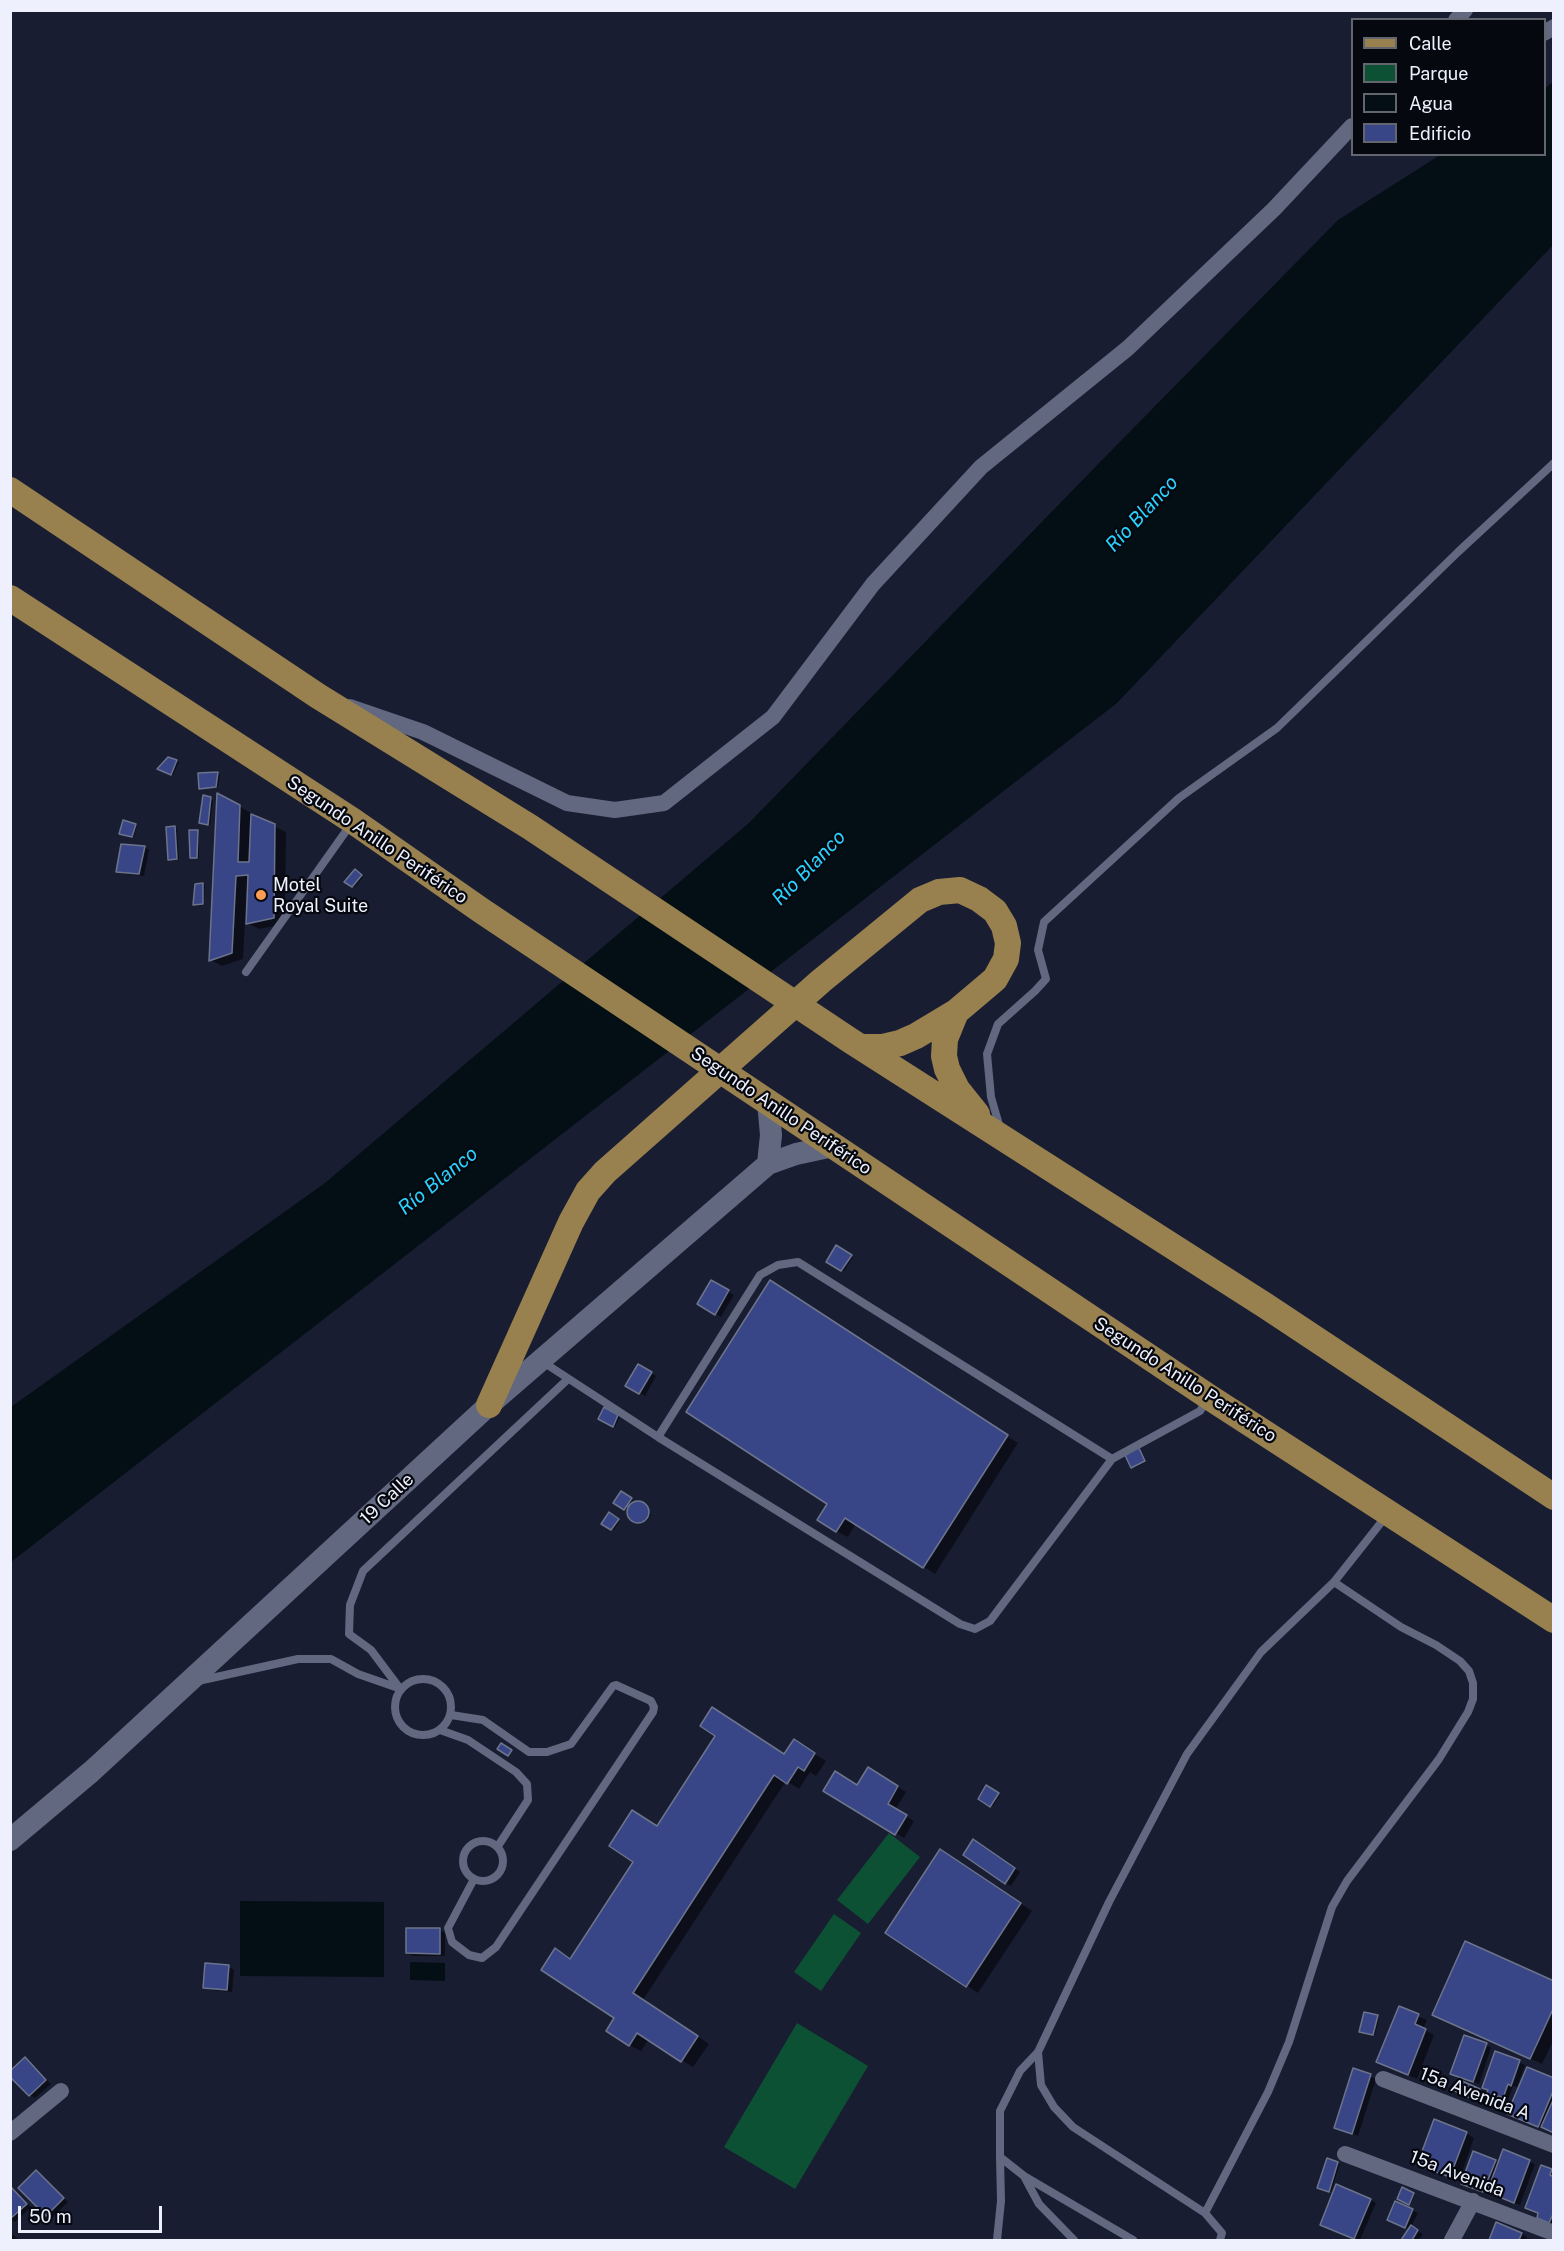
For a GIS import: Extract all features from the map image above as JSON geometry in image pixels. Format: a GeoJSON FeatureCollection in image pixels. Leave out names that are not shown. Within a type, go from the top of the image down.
{"type":"FeatureCollection","features":[{"type":"Feature","properties":{"kind":"main road"},"geometry":{"type":"LineString","coordinates":[[10,490],[318,696],[530,827],[856,1044],[1266,1306],[1554,1497]]}},
{"type":"Feature","properties":{"kind":"main road","name":"Segundo Anillo Periférico"},"geometry":{"type":"LineString","coordinates":[[10,598],[353,821],[482,911],[1209,1397],[1554,1620]]}},
{"type":"Feature","properties":{"kind":"main road"},"geometry":{"type":"LineString","coordinates":[[489,1405],[571,1222],[588,1191],[605,1172],[820,981],[908,908],[939,892],[960,890],[979,899],[995,911],[1004,926],[1008,943],[1006,959],[995,979],[956,1012],[916,1036],[883,1047],[856,1044]]}},
{"type":"Feature","properties":{"kind":"main road"},"geometry":{"type":"LineString","coordinates":[[956,1012],[945,1039],[944,1056],[947,1069],[957,1089],[996,1134]]}},
{"type":"Feature","properties":{"kind":"main road"},"geometry":{"type":"LineString","coordinates":[[762,1098],[771,1135],[768,1164]]}},
{"type":"Feature","properties":{"kind":"main road","name":"19 Calle"},"geometry":{"type":"LineString","coordinates":[[10,1840],[92,1771],[489,1405],[768,1164],[796,1154],[833,1146]]}},
{"type":"Feature","properties":{"kind":"street"},"geometry":{"type":"LineString","coordinates":[[318,696],[423,732],[567,803],[615,810],[664,802],[773,717],[873,584],[981,467],[1128,348],[1274,209],[1351,128]]}},
{"type":"Feature","properties":{"kind":"street"},"geometry":{"type":"LineString","coordinates":[[1335,144],[1351,136]]}},
{"type":"Feature","properties":{"kind":"street","name":"15a Avenida A"},"geometry":{"type":"LineString","coordinates":[[1383,2079],[1554,2145]]}},
{"type":"Feature","properties":{"kind":"street"},"geometry":{"type":"LineString","coordinates":[[10,2133],[61,2091]]}},
{"type":"Feature","properties":{"kind":"street","name":"15a Avenida"},"geometry":{"type":"LineString","coordinates":[[1345,2154],[1554,2233]]}},
{"type":"Feature","properties":{"kind":"street"},"geometry":{"type":"LineString","coordinates":[[1452,2241],[1473,2201]]}},
{"type":"Feature","properties":{"kind":"lane"},"geometry":{"type":"LineString","coordinates":[[996,1134],[987,1054],[998,1024],[1046,979],[1038,950],[1044,922],[1179,798],[1277,728],[1458,552],[1554,463]]}},
{"type":"Feature","properties":{"kind":"lane"},"geometry":{"type":"LineString","coordinates":[[246,972],[353,821]]}},
{"type":"Feature","properties":{"kind":"lane"},"geometry":{"type":"LineString","coordinates":[[658,1437],[759,1275],[778,1265],[798,1262],[1112,1459]]}},
{"type":"Feature","properties":{"kind":"lane"},"geometry":{"type":"LineString","coordinates":[[540,1361],[960,1624],[975,1629],[990,1621],[1112,1459],[1200,1411],[1209,1397]]}},
{"type":"Feature","properties":{"kind":"lane"},"geometry":{"type":"LineString","coordinates":[[401,1690],[371,1650],[349,1634],[350,1605],[363,1571],[568,1379]]}},
{"type":"Feature","properties":{"kind":"lane"},"geometry":{"type":"LineString","coordinates":[[997,2241],[1001,2201],[1000,2111],[1020,2071],[1038,2052],[1109,1902],[1187,1754],[1261,1652],[1334,1582],[1389,1512]]}},
{"type":"Feature","properties":{"kind":"lane"},"geometry":{"type":"LineString","coordinates":[[1205,2213],[1268,2092],[1289,2042],[1332,1907],[1347,1881],[1438,1759],[1468,1712],[1473,1699],[1473,1683],[1469,1671],[1460,1661],[1437,1645],[1401,1627],[1334,1582]]}},
{"type":"Feature","properties":{"kind":"lane"},"geometry":{"type":"LineString","coordinates":[[186,1684],[298,1659],[330,1659],[358,1674],[401,1690]]}},
{"type":"Feature","properties":{"kind":"lane"},"geometry":{"type":"LineString","coordinates":[[418,1679],[436,1682],[444,1688],[452,1705],[451,1714],[447,1723],[440,1730],[425,1736],[411,1733],[405,1728],[397,1716],[395,1707],[401,1690],[418,1679]]}},
{"type":"Feature","properties":{"kind":"lane"},"geometry":{"type":"LineString","coordinates":[[451,1714],[483,1720],[529,1752],[547,1752],[571,1743],[613,1686],[616,1685],[651,1701],[654,1707],[653,1712],[496,1947],[482,1958],[469,1955],[452,1942],[448,1928],[474,1879]]}},
{"type":"Feature","properties":{"kind":"lane"},"geometry":{"type":"LineString","coordinates":[[440,1730],[468,1740],[516,1772],[527,1784],[528,1800],[498,1846]]}},
{"type":"Feature","properties":{"kind":"lane"},"geometry":{"type":"LineString","coordinates":[[481,1841],[498,1846],[503,1863],[501,1871],[495,1878],[487,1881],[474,1879],[465,1870],[463,1861],[467,1848],[481,1841]]}},
{"type":"Feature","properties":{"kind":"lane"},"geometry":{"type":"LineString","coordinates":[[1038,2052],[1041,2085],[1054,2107],[1072,2127],[1205,2213],[1222,2233],[1220,2241]]}},
{"type":"Feature","properties":{"kind":"lane"},"geometry":{"type":"LineString","coordinates":[[1000,2157],[1024,2176],[1133,2241]]}},
{"type":"Feature","properties":{"kind":"lane"},"geometry":{"type":"LineString","coordinates":[[1024,2176],[1040,2204],[1074,2241]]}},
{"type":"Feature","properties":{"kind":"green space"},"geometry":{"type":"Polygon","coordinates":[[[889,1833],[920,1857],[868,1924],[837,1900],[889,1833]]]}},
{"type":"Feature","properties":{"kind":"green space"},"geometry":{"type":"Polygon","coordinates":[[[834,1914],[861,1933],[821,1991],[794,1972],[834,1914]]]}},
{"type":"Feature","properties":{"kind":"green space"},"geometry":{"type":"Polygon","coordinates":[[[797,2023],[868,2066],[795,2189],[724,2147],[797,2023]]]}},
{"type":"Feature","properties":{"kind":"water","name":"Río Blanco"},"geometry":{"type":"Polygon","coordinates":[[[1553,82],[1553,245],[1117,703],[11,1562],[11,1407],[325,1183],[749,823],[1338,220],[1438,156],[1546,156],[1546,87],[1553,82]]]}},
{"type":"Feature","properties":{"kind":"water"},"geometry":{"type":"Polygon","coordinates":[[[240,1901],[384,1902],[384,1977],[240,1976],[240,1901]]]}},
{"type":"Feature","properties":{"kind":"water"},"geometry":{"type":"Polygon","coordinates":[[[410,1962],[445,1963],[445,1981],[410,1980],[410,1962]]]}},
{"type":"Feature","properties":{"kind":"building"},"geometry":{"type":"Polygon","coordinates":[[[168,757],[177,760],[171,775],[157,769],[168,757]]]}},
{"type":"Feature","properties":{"kind":"building"},"geometry":{"type":"Polygon","coordinates":[[[218,772],[216,787],[199,789],[198,773],[218,772]]]}},
{"type":"Feature","properties":{"kind":"building","name":"Motel Royal Suite"},"geometry":{"type":"Polygon","coordinates":[[[217,793],[240,805],[238,862],[249,862],[251,814],[275,824],[274,918],[246,924],[248,875],[236,876],[232,953],[209,961],[217,793]]]}},
{"type":"Feature","properties":{"kind":"building"},"geometry":{"type":"Polygon","coordinates":[[[203,795],[211,797],[208,825],[199,823],[203,795]]]}},
{"type":"Feature","properties":{"kind":"building"},"geometry":{"type":"Polygon","coordinates":[[[123,820],[136,824],[132,837],[119,834],[123,820]]]}},
{"type":"Feature","properties":{"kind":"building"},"geometry":{"type":"Polygon","coordinates":[[[175,826],[177,859],[168,860],[166,827],[175,826]]]}},
{"type":"Feature","properties":{"kind":"building"},"geometry":{"type":"Polygon","coordinates":[[[189,830],[198,830],[197,858],[190,858],[189,830]]]}},
{"type":"Feature","properties":{"kind":"building"},"geometry":{"type":"Polygon","coordinates":[[[121,844],[145,846],[139,874],[116,872],[121,844]]]}},
{"type":"Feature","properties":{"kind":"building"},"geometry":{"type":"Polygon","coordinates":[[[355,869],[362,875],[352,887],[344,882],[355,869]]]}},
{"type":"Feature","properties":{"kind":"building"},"geometry":{"type":"Polygon","coordinates":[[[203,883],[203,904],[193,905],[195,884],[203,883]]]}},
{"type":"Feature","properties":{"kind":"building"},"geometry":{"type":"Polygon","coordinates":[[[836,1245],[852,1255],[841,1271],[826,1262],[836,1245]]]}},
{"type":"Feature","properties":{"kind":"building"},"geometry":{"type":"Polygon","coordinates":[[[711,1280],[729,1290],[715,1315],[697,1304],[711,1280]]]}},
{"type":"Feature","properties":{"kind":"building"},"geometry":{"type":"Polygon","coordinates":[[[770,1280],[1008,1435],[923,1568],[845,1518],[836,1532],[817,1520],[827,1504],[686,1412],[770,1280]]]}},
{"type":"Feature","properties":{"kind":"building"},"geometry":{"type":"Polygon","coordinates":[[[638,1364],[652,1372],[639,1394],[625,1386],[638,1364]]]}},
{"type":"Feature","properties":{"kind":"building"},"geometry":{"type":"Polygon","coordinates":[[[604,1407],[618,1415],[613,1427],[598,1419],[604,1407]]]}},
{"type":"Feature","properties":{"kind":"building"},"geometry":{"type":"Polygon","coordinates":[[[1138,1446],[1145,1461],[1131,1468],[1124,1453],[1138,1446]]]}},
{"type":"Feature","properties":{"kind":"building"},"geometry":{"type":"Polygon","coordinates":[[[621,1491],[632,1498],[624,1510],[613,1503],[621,1491]]]}},
{"type":"Feature","properties":{"kind":"building"},"geometry":{"type":"Polygon","coordinates":[[[638,1501],[646,1504],[649,1512],[646,1520],[638,1523],[630,1520],[627,1512],[630,1504],[638,1501]]]}},
{"type":"Feature","properties":{"kind":"building"},"geometry":{"type":"Polygon","coordinates":[[[609,1512],[619,1519],[611,1530],[601,1524],[609,1512]]]}},
{"type":"Feature","properties":{"kind":"building"},"geometry":{"type":"Polygon","coordinates":[[[712,1707],[784,1754],[794,1739],[815,1753],[804,1771],[798,1767],[787,1784],[774,1775],[633,1993],[698,2036],[681,2062],[637,2033],[629,2046],[606,2031],[614,2018],[541,1970],[555,1948],[570,1959],[633,1862],[609,1846],[632,1810],[657,1826],[715,1736],[700,1726],[712,1707]]]}},
{"type":"Feature","properties":{"kind":"building"},"geometry":{"type":"Polygon","coordinates":[[[501,1743],[512,1750],[508,1756],[497,1749],[501,1743]]]}},
{"type":"Feature","properties":{"kind":"building"},"geometry":{"type":"Polygon","coordinates":[[[868,1767],[898,1786],[888,1804],[907,1815],[895,1835],[823,1791],[835,1771],[857,1785],[868,1767]]]}},
{"type":"Feature","properties":{"kind":"building"},"geometry":{"type":"Polygon","coordinates":[[[986,1785],[999,1793],[990,1807],[978,1799],[986,1785]]]}},
{"type":"Feature","properties":{"kind":"building"},"geometry":{"type":"Polygon","coordinates":[[[973,1839],[1015,1868],[1005,1884],[963,1855],[973,1839]]]}},
{"type":"Feature","properties":{"kind":"building"},"geometry":{"type":"Polygon","coordinates":[[[940,1849],[1021,1903],[966,1987],[885,1933],[940,1849]]]}},
{"type":"Feature","properties":{"kind":"building"},"geometry":{"type":"Polygon","coordinates":[[[406,1928],[440,1928],[440,1954],[406,1953],[406,1928]]]}},
{"type":"Feature","properties":{"kind":"building"},"geometry":{"type":"Polygon","coordinates":[[[1465,1941],[1554,1981],[1554,2007],[1530,2059],[1432,2015],[1465,1941]]]}},
{"type":"Feature","properties":{"kind":"building"},"geometry":{"type":"Polygon","coordinates":[[[205,1963],[229,1965],[227,1990],[203,1988],[205,1963]]]}},
{"type":"Feature","properties":{"kind":"building"},"geometry":{"type":"Polygon","coordinates":[[[1399,2006],[1419,2014],[1415,2024],[1426,2029],[1408,2075],[1376,2062],[1399,2006]]]}},
{"type":"Feature","properties":{"kind":"building"},"geometry":{"type":"Polygon","coordinates":[[[1364,2012],[1378,2015],[1373,2035],[1359,2032],[1364,2012]]]}},
{"type":"Feature","properties":{"kind":"building"},"geometry":{"type":"Polygon","coordinates":[[[1464,2035],[1487,2043],[1473,2082],[1450,2074],[1464,2035]]]}},
{"type":"Feature","properties":{"kind":"building"},"geometry":{"type":"Polygon","coordinates":[[[1495,2051],[1520,2060],[1511,2086],[1508,2084],[1503,2098],[1498,2096],[1496,2101],[1485,2098],[1488,2090],[1482,2088],[1495,2051]]]}},
{"type":"Feature","properties":{"kind":"building"},"geometry":{"type":"Polygon","coordinates":[[[25,2057],[46,2080],[29,2096],[10,2077],[10,2071],[25,2057]]]}},
{"type":"Feature","properties":{"kind":"building"},"geometry":{"type":"Polygon","coordinates":[[[1527,2067],[1554,2078],[1554,2089],[1538,2127],[1507,2114],[1527,2067]]]}},
{"type":"Feature","properties":{"kind":"building"},"geometry":{"type":"Polygon","coordinates":[[[1353,2068],[1371,2074],[1352,2134],[1334,2128],[1353,2068]]]}},
{"type":"Feature","properties":{"kind":"building"},"geometry":{"type":"Polygon","coordinates":[[[1460,2080],[1480,2089],[1475,2100],[1455,2091],[1460,2080]]]}},
{"type":"Feature","properties":{"kind":"building"},"geometry":{"type":"Polygon","coordinates":[[[1554,2098],[1554,2133],[1541,2127],[1554,2098]]]}},
{"type":"Feature","properties":{"kind":"building"},"geometry":{"type":"Polygon","coordinates":[[[1434,2119],[1467,2132],[1450,2177],[1417,2165],[1434,2119]]]}},
{"type":"Feature","properties":{"kind":"building"},"geometry":{"type":"Polygon","coordinates":[[[1503,2149],[1530,2160],[1514,2203],[1487,2192],[1503,2149]]]}},
{"type":"Feature","properties":{"kind":"building"},"geometry":{"type":"Polygon","coordinates":[[[1473,2151],[1496,2160],[1483,2192],[1461,2184],[1473,2151]]]}},
{"type":"Feature","properties":{"kind":"building"},"geometry":{"type":"Polygon","coordinates":[[[1327,2158],[1338,2162],[1329,2192],[1317,2188],[1327,2158]]]}},
{"type":"Feature","properties":{"kind":"building"},"geometry":{"type":"Polygon","coordinates":[[[1541,2165],[1552,2169],[1550,2175],[1554,2177],[1554,2212],[1549,2223],[1537,2218],[1538,2213],[1525,2208],[1541,2165]]]}},
{"type":"Feature","properties":{"kind":"building"},"geometry":{"type":"Polygon","coordinates":[[[36,2170],[64,2198],[46,2216],[18,2188],[36,2170]]]}},
{"type":"Feature","properties":{"kind":"building"},"geometry":{"type":"Polygon","coordinates":[[[1336,2184],[1371,2199],[1354,2239],[1320,2225],[1336,2184]]]}},
{"type":"Feature","properties":{"kind":"building"},"geometry":{"type":"Polygon","coordinates":[[[10,2186],[27,2204],[10,2219],[10,2186]]]}},
{"type":"Feature","properties":{"kind":"building"},"geometry":{"type":"Polygon","coordinates":[[[1402,2187],[1414,2193],[1409,2205],[1397,2199],[1402,2187]]]}},
{"type":"Feature","properties":{"kind":"building"},"geometry":{"type":"Polygon","coordinates":[[[1395,2201],[1413,2209],[1405,2228],[1387,2220],[1395,2201]]]}},
{"type":"Feature","properties":{"kind":"building"},"geometry":{"type":"Polygon","coordinates":[[[1496,2222],[1522,2233],[1519,2240],[1489,2240],[1496,2222]]]}},
{"type":"Feature","properties":{"kind":"building"},"geometry":{"type":"Polygon","coordinates":[[[1411,2225],[1418,2230],[1412,2240],[1401,2240],[1411,2225]]]}},
{"type":"Feature","properties":{"kind":"place","name":"Motel Royal Suite"},"geometry":{"type":"Point","coordinates":[261,895]}}]}
